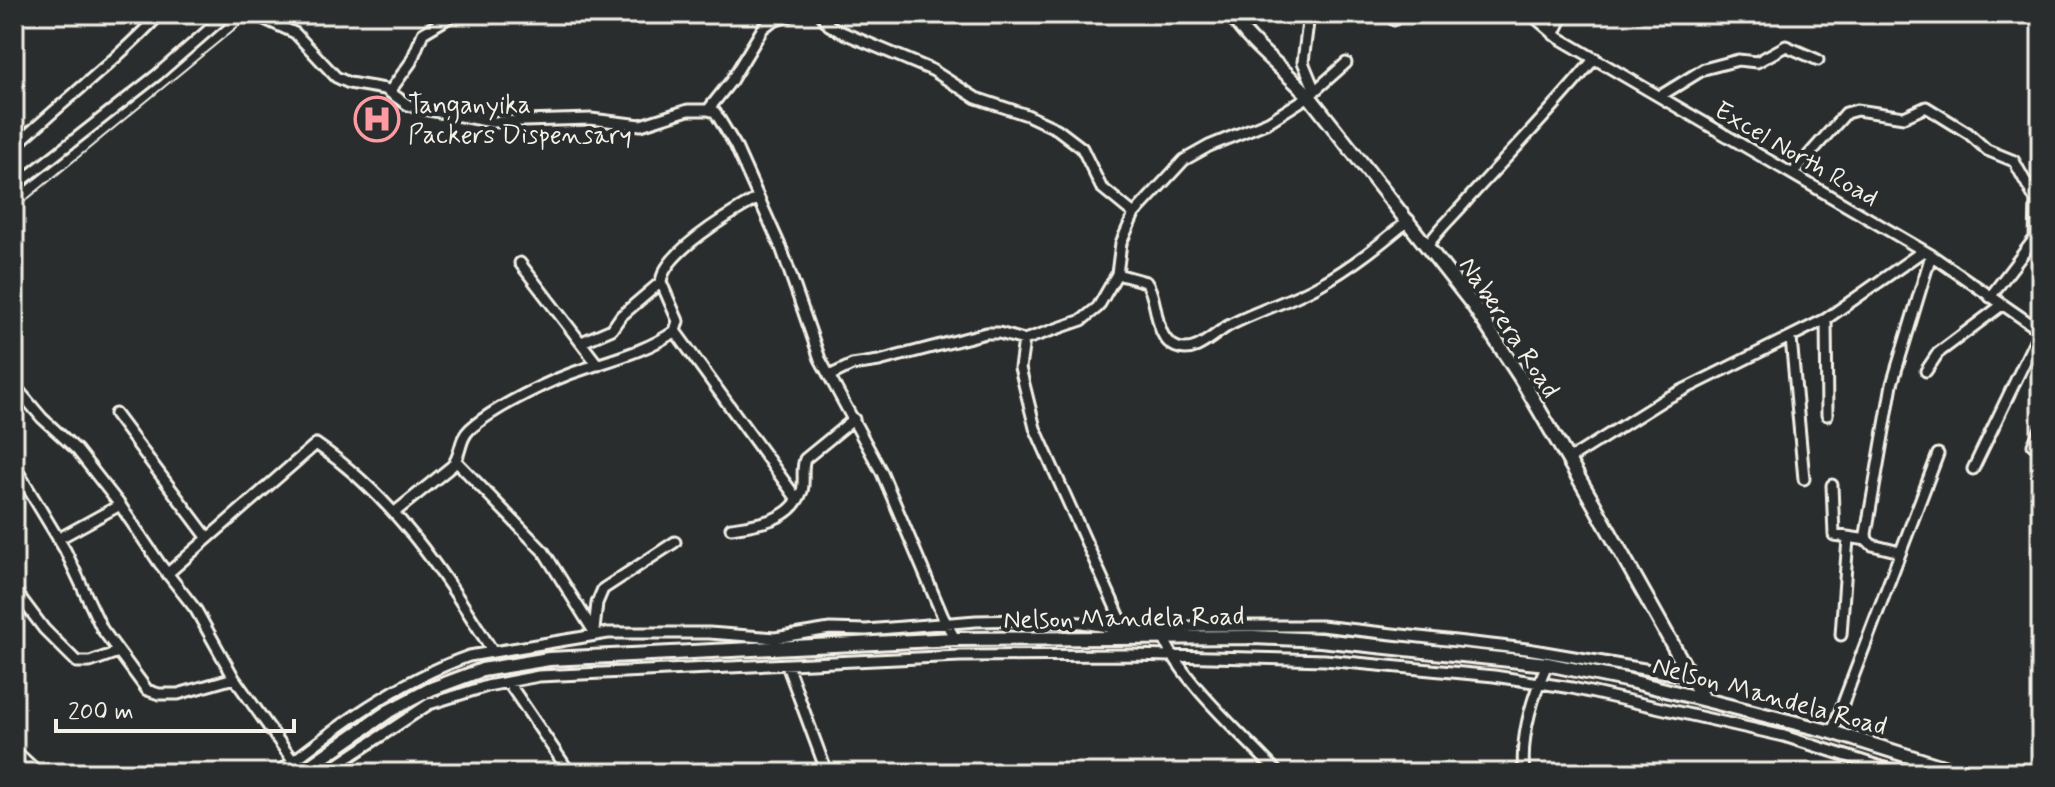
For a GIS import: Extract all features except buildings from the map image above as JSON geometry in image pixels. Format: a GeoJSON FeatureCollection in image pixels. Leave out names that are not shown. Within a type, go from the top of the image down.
{"type":"FeatureCollection","features":[{"type":"Feature","properties":{"kind":"main road","name":"Naberera Road"},"geometry":{"type":"LineString","coordinates":[[1231,14],[1256,46],[1312,94],[1481,317],[1568,460],[1703,699]]}},
{"type":"Feature","properties":{"kind":"main road","name":"Nelson Mandela Road"},"geometry":{"type":"LineString","coordinates":[[296,767],[408,700],[482,670],[549,659],[955,639],[1295,638],[1547,664],[1832,732],[1962,773]]}},
{"type":"Feature","properties":{"kind":"street"},"geometry":{"type":"LineString","coordinates":[[14,147],[117,57],[160,14]]}},
{"type":"Feature","properties":{"kind":"street"},"geometry":{"type":"LineString","coordinates":[[14,187],[157,75],[227,14]]}},
{"type":"Feature","properties":{"kind":"street"},"geometry":{"type":"LineString","coordinates":[[253,14],[295,33],[341,81],[390,91],[411,107],[492,122],[591,119],[641,125],[688,110],[715,112],[727,129],[782,250],[812,342],[892,494],[955,639]]}},
{"type":"Feature","properties":{"kind":"street"},"geometry":{"type":"LineString","coordinates":[[390,91],[411,62],[423,33],[455,14]]}},
{"type":"Feature","properties":{"kind":"street"},"geometry":{"type":"LineString","coordinates":[[708,110],[731,81],[763,28],[762,14]]}},
{"type":"Feature","properties":{"kind":"street"},"geometry":{"type":"LineString","coordinates":[[763,28],[795,14]]}},
{"type":"Feature","properties":{"kind":"street"},"geometry":{"type":"LineString","coordinates":[[821,14],[829,25],[839,31],[932,70],[976,98],[1057,129],[1082,148],[1105,191],[1134,214]]}},
{"type":"Feature","properties":{"kind":"street"},"geometry":{"type":"LineString","coordinates":[[1309,14],[1303,62],[1312,94]]}},
{"type":"Feature","properties":{"kind":"street","name":"Excel North Road"},"geometry":{"type":"LineString","coordinates":[[1531,14],[1554,35],[1927,253],[2040,330]]}},
{"type":"Feature","properties":{"kind":"street"},"geometry":{"type":"LineString","coordinates":[[1554,35],[1564,14]]}},
{"type":"Feature","properties":{"kind":"street"},"geometry":{"type":"LineString","coordinates":[[1660,96],[1704,69],[1738,60],[1757,62],[1786,46],[1818,60]]}},
{"type":"Feature","properties":{"kind":"street"},"geometry":{"type":"LineString","coordinates":[[1428,245],[1444,222],[1546,117],[1595,58]]}},
{"type":"Feature","properties":{"kind":"street"},"geometry":{"type":"LineString","coordinates":[[829,376],[852,365],[986,333],[1024,340],[1073,324],[1092,314],[1108,294],[1117,274],[1121,243],[1134,214],[1184,160],[1209,146],[1268,122],[1312,94],[1346,63]]}},
{"type":"Feature","properties":{"kind":"street"},"geometry":{"type":"LineString","coordinates":[[1792,174],[1839,119],[1857,110],[1904,117],[1926,107],[1968,133],[1987,150],[2009,158],[2017,166],[2036,201],[2035,235],[1990,297]]}},
{"type":"Feature","properties":{"kind":"street"},"geometry":{"type":"LineString","coordinates":[[582,342],[611,330],[624,313],[661,282],[665,270],[682,251],[714,224],[758,198]]}},
{"type":"Feature","properties":{"kind":"street"},"geometry":{"type":"LineString","coordinates":[[1117,274],[1146,282],[1167,339],[1174,347],[1186,349],[1201,345],[1227,326],[1320,285],[1359,260],[1409,220]]}},
{"type":"Feature","properties":{"kind":"street"},"geometry":{"type":"LineString","coordinates":[[1568,460],[1665,399],[1826,319],[1927,253]]}},
{"type":"Feature","properties":{"kind":"street"},"geometry":{"type":"LineString","coordinates":[[1867,540],[1892,384],[1927,253]]}},
{"type":"Feature","properties":{"kind":"street"},"geometry":{"type":"LineString","coordinates":[[520,263],[598,365]]}},
{"type":"Feature","properties":{"kind":"street"},"geometry":{"type":"LineString","coordinates":[[395,512],[456,461],[462,438],[481,420],[573,373],[663,340],[675,331],[678,321],[661,282]]}},
{"type":"Feature","properties":{"kind":"street"},"geometry":{"type":"LineString","coordinates":[[1926,371],[1938,353],[2002,305]]}},
{"type":"Feature","properties":{"kind":"street"},"geometry":{"type":"LineString","coordinates":[[1826,319],[1827,415]]}},
{"type":"Feature","properties":{"kind":"street"},"geometry":{"type":"LineString","coordinates":[[1973,469],[2040,330]]}},
{"type":"Feature","properties":{"kind":"street"},"geometry":{"type":"LineString","coordinates":[[675,331],[797,499]]}},
{"type":"Feature","properties":{"kind":"street"},"geometry":{"type":"LineString","coordinates":[[1791,338],[1804,479]]}},
{"type":"Feature","properties":{"kind":"street"},"geometry":{"type":"LineString","coordinates":[[1024,340],[1020,368],[1035,428],[1126,631]]}},
{"type":"Feature","properties":{"kind":"street"},"geometry":{"type":"LineString","coordinates":[[14,385],[42,418],[77,450],[120,505],[167,574],[207,625],[234,678],[296,767]]}},
{"type":"Feature","properties":{"kind":"street"},"geometry":{"type":"LineString","coordinates":[[115,414],[207,537]]}},
{"type":"Feature","properties":{"kind":"street"},"geometry":{"type":"LineString","coordinates":[[731,528],[774,520],[797,499],[803,488],[805,459],[854,419]]}},
{"type":"Feature","properties":{"kind":"street"},"geometry":{"type":"LineString","coordinates":[[2033,445],[2041,428]]}},
{"type":"Feature","properties":{"kind":"street"},"geometry":{"type":"LineString","coordinates":[[167,574],[315,444],[380,496],[395,512],[453,588],[493,652]]}},
{"type":"Feature","properties":{"kind":"street"},"geometry":{"type":"LineString","coordinates":[[1832,732],[1938,454]]}},
{"type":"Feature","properties":{"kind":"street"},"geometry":{"type":"LineString","coordinates":[[456,461],[544,552],[595,632]]}},
{"type":"Feature","properties":{"kind":"street"},"geometry":{"type":"LineString","coordinates":[[14,465],[79,578],[92,612],[143,686],[155,693],[190,692],[234,678]]}},
{"type":"Feature","properties":{"kind":"street"},"geometry":{"type":"LineString","coordinates":[[1832,485],[1835,536],[1867,540],[1872,545],[1900,552]]}},
{"type":"Feature","properties":{"kind":"street"},"geometry":{"type":"LineString","coordinates":[[58,539],[120,505]]}},
{"type":"Feature","properties":{"kind":"street"},"geometry":{"type":"LineString","coordinates":[[1841,635],[1848,538]]}},
{"type":"Feature","properties":{"kind":"street"},"geometry":{"type":"LineString","coordinates":[[595,632],[597,603],[603,589],[675,542]]}},
{"type":"Feature","properties":{"kind":"street"},"geometry":{"type":"LineString","coordinates":[[14,589],[44,629],[77,662],[90,662],[118,652]]}},
{"type":"Feature","properties":{"kind":"street"},"geometry":{"type":"LineString","coordinates":[[278,773],[296,767],[368,705],[448,664],[595,632],[709,633],[775,638],[830,629],[1028,620],[1145,632],[1201,626],[1321,626],[1527,649],[1691,677]]}},
{"type":"Feature","properties":{"kind":"street"},"geometry":{"type":"LineString","coordinates":[[1164,639],[1172,656],[1278,773]]}},
{"type":"Feature","properties":{"kind":"street"},"geometry":{"type":"LineString","coordinates":[[326,773],[429,704],[508,682],[564,674],[947,656],[1325,660],[1539,682],[1784,736],[1894,772]]}},
{"type":"Feature","properties":{"kind":"street"},"geometry":{"type":"LineString","coordinates":[[1524,773],[1522,743],[1547,664]]}},
{"type":"Feature","properties":{"kind":"street"},"geometry":{"type":"LineString","coordinates":[[787,665],[827,773]]}},
{"type":"Feature","properties":{"kind":"street"},"geometry":{"type":"LineString","coordinates":[[508,682],[570,773]]}},
{"type":"Feature","properties":{"kind":"street"},"geometry":{"type":"LineString","coordinates":[[14,750],[39,773]]}},
{"type":"Feature","properties":{"kind":"railway"},"geometry":{"type":"LineString","coordinates":[[14,210],[253,14]]}},
{"type":"Feature","properties":{"kind":"place","name":"Tanganyika Packers Dispensary"},"geometry":{"type":"Point","coordinates":[377,119]}}]}
